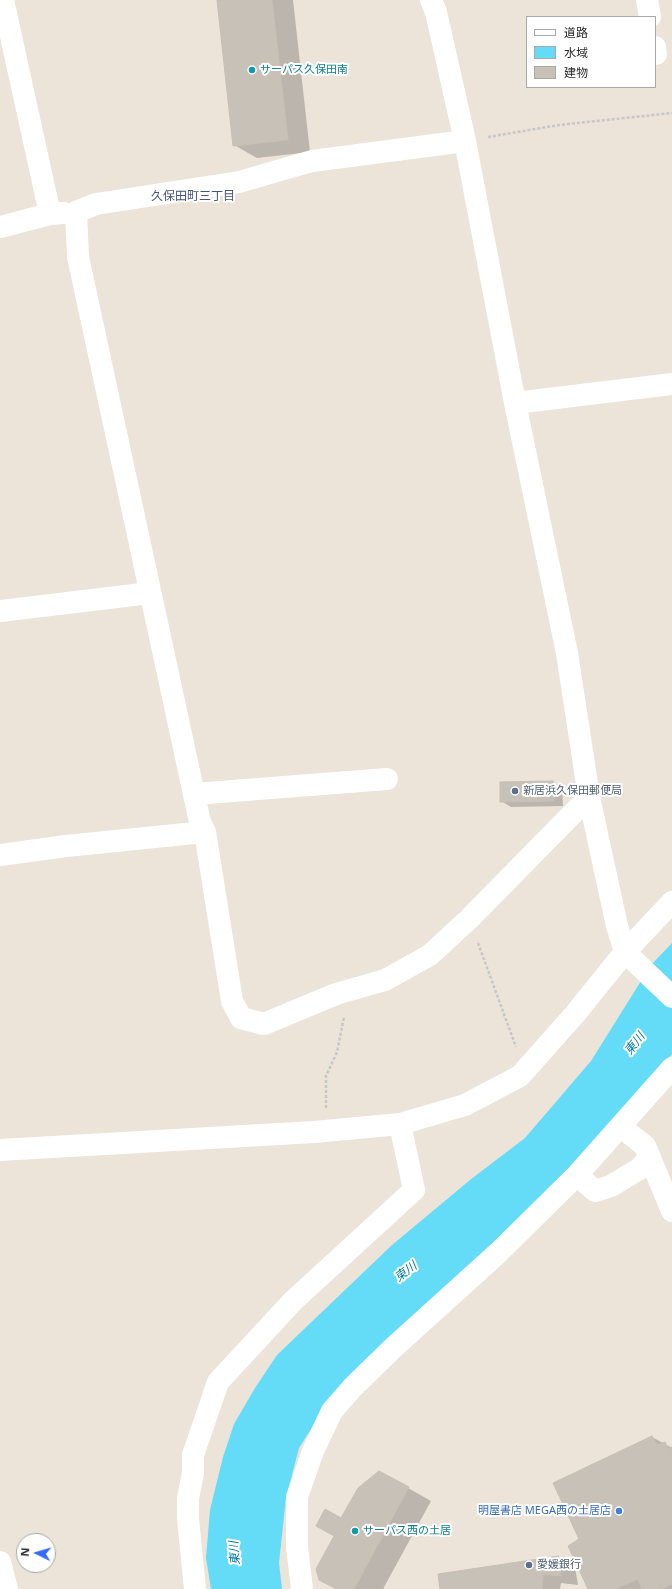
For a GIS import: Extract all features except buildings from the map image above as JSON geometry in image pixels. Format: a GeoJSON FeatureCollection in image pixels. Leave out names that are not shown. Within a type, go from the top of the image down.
{"type":"FeatureCollection","features":[{"type":"Feature","properties":{"kind":"street"},"geometry":{"type":"LineString","coordinates":[[3,0],[50,214]]}},
{"type":"Feature","properties":{"kind":"street"},"geometry":{"type":"LineString","coordinates":[[431,0],[436,12],[465,141],[515,403],[567,653],[589,797],[617,926],[632,959],[672,997]]}},
{"type":"Feature","properties":{"kind":"street"},"geometry":{"type":"LineString","coordinates":[[647,0],[650,16]]}},
{"type":"Feature","properties":{"kind":"street"},"geometry":{"type":"LineString","coordinates":[[0,227],[50,214],[76,212],[96,204],[239,182],[312,161],[465,141]]}},
{"type":"Feature","properties":{"kind":"street"},"geometry":{"type":"LineString","coordinates":[[76,212],[78,257],[200,822],[205,832],[232,1002],[241,1018],[264,1024],[345,991],[385,980],[430,955],[470,920],[589,797]]}},
{"type":"Feature","properties":{"kind":"street"},"geometry":{"type":"LineString","coordinates":[[515,403],[672,384]]}},
{"type":"Feature","properties":{"kind":"street"},"geometry":{"type":"LineString","coordinates":[[0,611],[150,593]]}},
{"type":"Feature","properties":{"kind":"street"},"geometry":{"type":"LineString","coordinates":[[194,794],[387,779]]}},
{"type":"Feature","properties":{"kind":"street"},"geometry":{"type":"LineString","coordinates":[[0,855],[66,846],[205,832]]}},
{"type":"Feature","properties":{"kind":"street"},"geometry":{"type":"LineString","coordinates":[[0,1150],[326,1131],[400,1124],[465,1105],[520,1076],[575,1014],[632,959],[672,902]]}},
{"type":"Feature","properties":{"kind":"street"},"geometry":{"type":"LineString","coordinates":[[302,1589],[297,1547],[297,1497],[313,1451],[332,1411],[393,1348],[499,1252],[577,1175],[672,1068]]}},
{"type":"Feature","properties":{"kind":"street"},"geometry":{"type":"LineString","coordinates":[[194,1589],[188,1518],[188,1498],[193,1473],[193,1455],[218,1382],[294,1301],[414,1190],[400,1124]]}},
{"type":"Feature","properties":{"kind":"street"},"geometry":{"type":"LineString","coordinates":[[621,1127],[645,1146],[672,1212]]}},
{"type":"Feature","properties":{"kind":"street"},"geometry":{"type":"LineString","coordinates":[[577,1175],[594,1191],[610,1186],[639,1169],[650,1157]]}},
{"type":"Feature","properties":{"kind":"street"},"geometry":{"type":"LineString","coordinates":[[0,1562],[7,1589]]}},
{"type":"Feature","properties":{"kind":"path"},"geometry":{"type":"LineString","coordinates":[[465,141],[559,124],[672,112]]}},
{"type":"Feature","properties":{"kind":"path"},"geometry":{"type":"LineString","coordinates":[[470,920],[524,1071]]}},
{"type":"Feature","properties":{"kind":"path"},"geometry":{"type":"LineString","coordinates":[[326,1131],[326,1076],[337,1052],[344,1020],[345,991]]}},
{"type":"Feature","properties":{"kind":"water","name":"東川"},"geometry":{"type":"Polygon","coordinates":[[[672,943],[672,1054],[594,1145],[313,1426],[299,1448],[286,1498],[279,1563],[282,1589],[211,1589],[206,1558],[210,1510],[223,1457],[234,1424],[255,1388],[277,1355],[392,1245],[470,1180],[525,1138],[591,1061],[651,965],[672,943]]]}},
{"type":"Feature","properties":{"kind":"place","name":"サーパス久保田南"},"geometry":{"type":"Point","coordinates":[252,70]}},
{"type":"Feature","properties":{"kind":"place","name":"新居浜久保田郵便局"},"geometry":{"type":"Point","coordinates":[515,791]}},
{"type":"Feature","properties":{"kind":"place","name":"明屋書店 MEGA西の土居店"},"geometry":{"type":"Point","coordinates":[619,1511]}},
{"type":"Feature","properties":{"kind":"place","name":"サーパス西の土居"},"geometry":{"type":"Point","coordinates":[355,1531]}},
{"type":"Feature","properties":{"kind":"place","name":"愛媛銀行"},"geometry":{"type":"Point","coordinates":[529,1565]}},
{"type":"Feature","properties":{"kind":"district","name":"久保田町三丁目"},"geometry":{"type":"Point","coordinates":[193,197]}}]}
